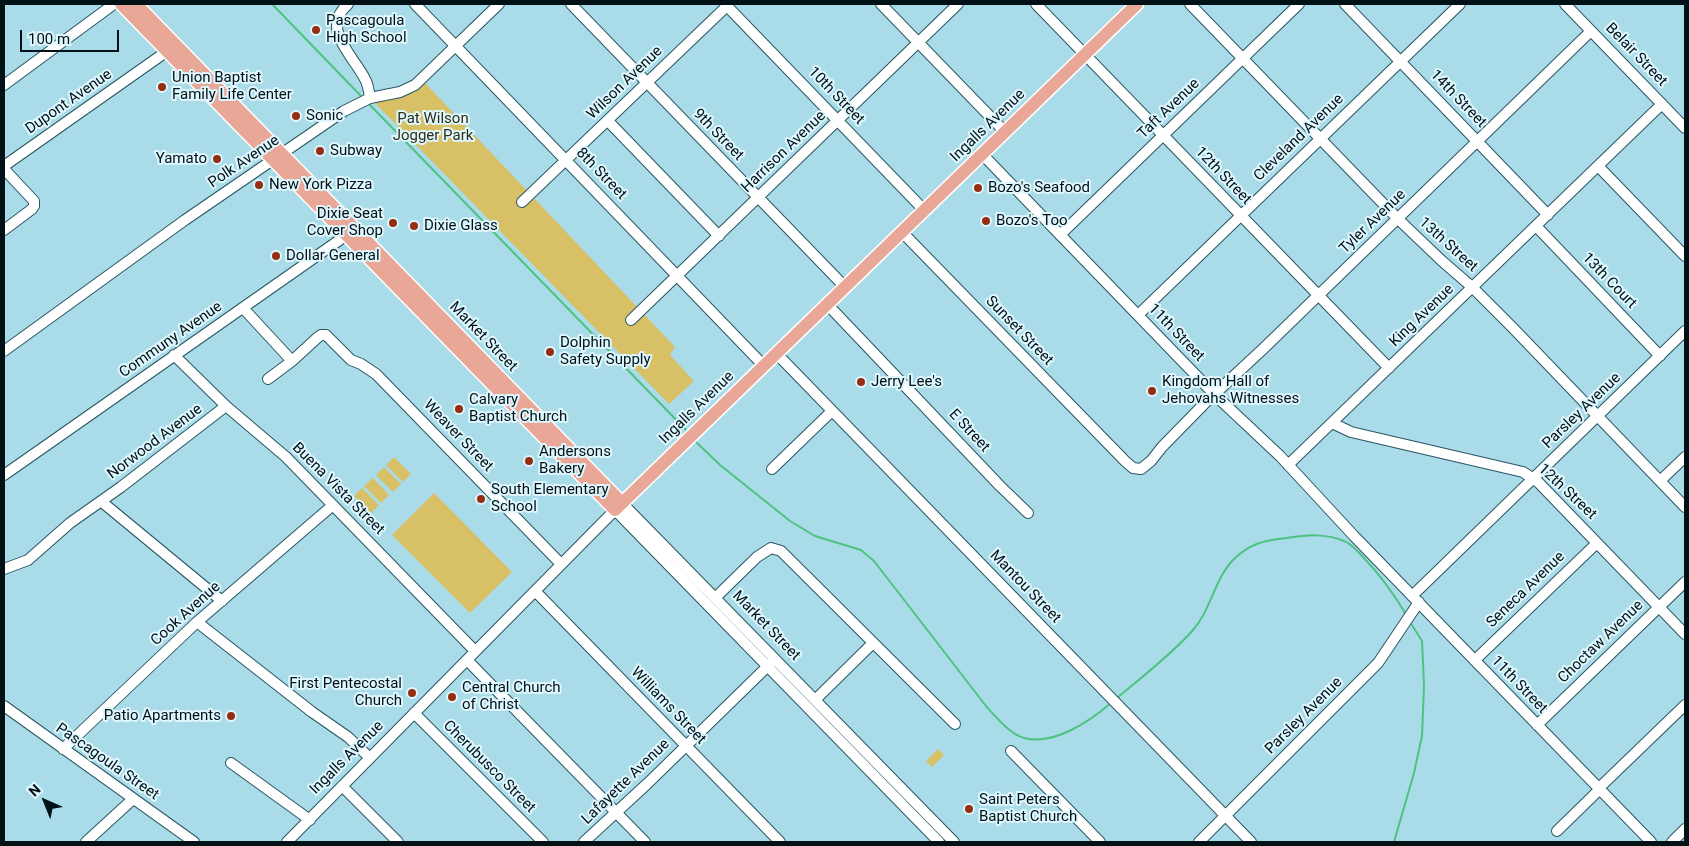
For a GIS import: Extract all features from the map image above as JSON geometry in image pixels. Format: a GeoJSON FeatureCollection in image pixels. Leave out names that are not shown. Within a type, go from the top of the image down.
{"type":"FeatureCollection","features":[{"type":"Feature","properties":{"kind":"main road","name":"Market Street"},"geometry":{"type":"LineString","coordinates":[[121,4],[172,48]]}},
{"type":"Feature","properties":{"kind":"main road","name":"Market Street"},"geometry":{"type":"LineString","coordinates":[[136,4],[172,48],[619,507]]}},
{"type":"Feature","properties":{"kind":"main road","name":"Ingalls Avenue"},"geometry":{"type":"LineString","coordinates":[[619,507],[1137,4]]}},
{"type":"Feature","properties":{"kind":"street"},"geometry":{"type":"LineString","coordinates":[[4,85],[114,4]]}},
{"type":"Feature","properties":{"kind":"street"},"geometry":{"type":"LineString","coordinates":[[348,4],[339,15],[338,32],[344,47],[366,79],[370,98]]}},
{"type":"Feature","properties":{"kind":"street","name":"8th Street"},"geometry":{"type":"LineString","coordinates":[[415,4],[764,366]]}},
{"type":"Feature","properties":{"kind":"street","name":"Polk Avenue"},"geometry":{"type":"LineString","coordinates":[[4,351],[184,220],[344,111],[370,98],[409,88],[422,79],[499,4]]}},
{"type":"Feature","properties":{"kind":"street","name":"9th Street"},"geometry":{"type":"LineString","coordinates":[[571,4],[844,287]]}},
{"type":"Feature","properties":{"kind":"street"},"geometry":{"type":"LineString","coordinates":[[881,4],[1005,132]]}},
{"type":"Feature","properties":{"kind":"street","name":"Harrison Avenue"},"geometry":{"type":"LineString","coordinates":[[630,320],[958,4]]}},
{"type":"Feature","properties":{"kind":"street","name":"12th Street"},"geometry":{"type":"LineString","coordinates":[[1036,4],[1389,368]]}},
{"type":"Feature","properties":{"kind":"street","name":"13th Street"},"geometry":{"type":"LineString","coordinates":[[1190,4],[1398,219],[1472,287],[1685,507]]}},
{"type":"Feature","properties":{"kind":"street","name":"Taft Avenue"},"geometry":{"type":"LineString","coordinates":[[1060,235],[1299,4]]}},
{"type":"Feature","properties":{"kind":"street","name":"14th Street"},"geometry":{"type":"LineString","coordinates":[[1345,4],[1548,215]]}},
{"type":"Feature","properties":{"kind":"street","name":"Cleveland Avenue"},"geometry":{"type":"LineString","coordinates":[[1138,315],[1460,4]]}},
{"type":"Feature","properties":{"kind":"street","name":"Belair Street"},"geometry":{"type":"LineString","coordinates":[[1565,4],[1685,128]]}},
{"type":"Feature","properties":{"kind":"street","name":"Wilson Avenue"},"geometry":{"type":"LineString","coordinates":[[522,202],[648,83],[726,5]]}},
{"type":"Feature","properties":{"kind":"street","name":"10th Street"},"geometry":{"type":"LineString","coordinates":[[726,5],[924,210]]}},
{"type":"Feature","properties":{"kind":"street","name":"Tyler Avenue"},"geometry":{"type":"LineString","coordinates":[[1175,434],[1591,31]]}},
{"type":"Feature","properties":{"kind":"street","name":"Dupont Avenue"},"geometry":{"type":"LineString","coordinates":[[4,167],[172,48]]}},
{"type":"Feature","properties":{"kind":"street","name":"King Avenue"},"geometry":{"type":"LineString","coordinates":[[1288,465],[1662,104]]}},
{"type":"Feature","properties":{"kind":"street"},"geometry":{"type":"LineString","coordinates":[[608,121],[719,236]]}},
{"type":"Feature","properties":{"kind":"street","name":"11th Street"},"geometry":{"type":"LineString","coordinates":[[982,154],[1215,395],[1288,465],[1352,538],[1416,599],[1651,842]]}},
{"type":"Feature","properties":{"kind":"street"},"geometry":{"type":"LineString","coordinates":[[1598,166],[1685,256]]}},
{"type":"Feature","properties":{"kind":"street"},"geometry":{"type":"LineString","coordinates":[[4,167],[34,201],[34,208],[4,230]]}},
{"type":"Feature","properties":{"kind":"street","name":"13th Court"},"geometry":{"type":"LineString","coordinates":[[1536,226],[1660,356]]}},
{"type":"Feature","properties":{"kind":"street","name":"Communy Avenue"},"geometry":{"type":"LineString","coordinates":[[4,475],[350,232]]}},
{"type":"Feature","properties":{"kind":"street","name":"Sunset Street"},"geometry":{"type":"LineString","coordinates":[[902,232],[1133,468],[1141,469],[1151,461],[1175,434]]}},
{"type":"Feature","properties":{"kind":"street","name":"E Street"},"geometry":{"type":"LineString","coordinates":[[827,304],[1028,513]]}},
{"type":"Feature","properties":{"kind":"street"},"geometry":{"type":"LineString","coordinates":[[243,308],[292,361],[268,379]]}},
{"type":"Feature","properties":{"kind":"street","name":"Parsley Avenue"},"geometry":{"type":"LineString","coordinates":[[1198,842],[1378,663],[1411,611],[1416,599],[1534,478],[1685,331]]}},
{"type":"Feature","properties":{"kind":"street","name":"Weaver Street"},"geometry":{"type":"LineString","coordinates":[[292,361],[321,335],[326,335],[348,357],[376,374],[562,564]]}},
{"type":"Feature","properties":{"kind":"street","name":"Mantou Street"},"geometry":{"type":"LineString","coordinates":[[776,353],[1251,842]]}},
{"type":"Feature","properties":{"kind":"street","name":"Buena Vista Street"},"geometry":{"type":"LineString","coordinates":[[174,355],[226,406],[270,442],[476,651]]}},
{"type":"Feature","properties":{"kind":"street","name":"Norwood Avenue"},"geometry":{"type":"LineString","coordinates":[[4,568],[28,560],[70,523],[102,502],[226,406]]}},
{"type":"Feature","properties":{"kind":"street"},"geometry":{"type":"LineString","coordinates":[[772,468],[832,410]]}},
{"type":"Feature","properties":{"kind":"street","name":"12th Street"},"geometry":{"type":"LineString","coordinates":[[1332,423],[1351,432],[1507,467],[1534,478],[1685,634]]}},
{"type":"Feature","properties":{"kind":"street"},"geometry":{"type":"LineString","coordinates":[[1660,481],[1685,457]]}},
{"type":"Feature","properties":{"kind":"street"},"geometry":{"type":"LineString","coordinates":[[102,502],[222,601]]}},
{"type":"Feature","properties":{"kind":"street","name":"Cook Avenue"},"geometry":{"type":"LineString","coordinates":[[63,749],[197,622],[333,505]]}},
{"type":"Feature","properties":{"kind":"street","name":"Ingalls Avenue"},"geometry":{"type":"LineString","coordinates":[[287,842],[619,507]]}},
{"type":"Feature","properties":{"kind":"street","name":"Market Street"},"geometry":{"type":"LineString","coordinates":[[619,507],[715,598],[771,663],[815,700],[939,839]]}},
{"type":"Feature","properties":{"kind":"street","name":"Market Street"},"geometry":{"type":"LineString","coordinates":[[619,507],[939,839],[954,842]]}},
{"type":"Feature","properties":{"kind":"street","name":"Seneca Avenue"},"geometry":{"type":"LineString","coordinates":[[1474,660],[1597,543]]}},
{"type":"Feature","properties":{"kind":"street"},"geometry":{"type":"LineString","coordinates":[[715,598],[757,557],[771,548],[781,551],[955,724]]}},
{"type":"Feature","properties":{"kind":"street","name":"Choctaw Avenue"},"geometry":{"type":"LineString","coordinates":[[1537,725],[1685,582]]}},
{"type":"Feature","properties":{"kind":"street","name":"Williams Street"},"geometry":{"type":"LineString","coordinates":[[535,591],[780,842]]}},
{"type":"Feature","properties":{"kind":"street"},"geometry":{"type":"LineString","coordinates":[[197,622],[305,707],[348,737],[370,758]]}},
{"type":"Feature","properties":{"kind":"street"},"geometry":{"type":"LineString","coordinates":[[815,700],[874,643]]}},
{"type":"Feature","properties":{"kind":"street"},"geometry":{"type":"LineString","coordinates":[[467,660],[645,842]]}},
{"type":"Feature","properties":{"kind":"street","name":"Lafayette Avenue"},"geometry":{"type":"LineString","coordinates":[[584,842],[771,663]]}},
{"type":"Feature","properties":{"kind":"street","name":"Pascagoula Street"},"geometry":{"type":"LineString","coordinates":[[4,706],[194,842]]}},
{"type":"Feature","properties":{"kind":"street"},"geometry":{"type":"LineString","coordinates":[[1559,828],[1685,706]]}},
{"type":"Feature","properties":{"kind":"street","name":"Cherubusco Street"},"geometry":{"type":"LineString","coordinates":[[414,713],[543,842]]}},
{"type":"Feature","properties":{"kind":"street"},"geometry":{"type":"LineString","coordinates":[[1011,751],[1100,842]]}},
{"type":"Feature","properties":{"kind":"street"},"geometry":{"type":"LineString","coordinates":[[231,763],[310,820]]}},
{"type":"Feature","properties":{"kind":"street"},"geometry":{"type":"LineString","coordinates":[[342,786],[398,842]]}},
{"type":"Feature","properties":{"kind":"street"},"geometry":{"type":"LineString","coordinates":[[86,842],[133,799]]}},
{"type":"Feature","properties":{"kind":"street"},"geometry":{"type":"LineString","coordinates":[[1672,842],[1685,829]]}},
{"type":"Feature","properties":{"kind":"green space","name":"Pat Wilson Jogger Park"},"geometry":{"type":"Polygon","coordinates":[[[425,83],[675,347],[670,355],[694,381],[669,404],[375,103],[411,93],[425,83]]]}},
{"type":"Feature","properties":{"kind":"green space"},"geometry":{"type":"Polygon","coordinates":[[[394,457],[411,474],[403,482],[386,465],[394,457]]]}},
{"type":"Feature","properties":{"kind":"green space"},"geometry":{"type":"Polygon","coordinates":[[[384,467],[401,484],[393,492],[376,475],[384,467]]]}},
{"type":"Feature","properties":{"kind":"green space"},"geometry":{"type":"Polygon","coordinates":[[[373,478],[389,495],[381,503],[364,486],[373,478]]]}},
{"type":"Feature","properties":{"kind":"green space"},"geometry":{"type":"Polygon","coordinates":[[[362,488],[379,505],[371,513],[354,496],[362,488]]]}},
{"type":"Feature","properties":{"kind":"green space"},"geometry":{"type":"Polygon","coordinates":[[[434,493],[512,572],[470,613],[392,535],[434,493]]]}},
{"type":"Feature","properties":{"kind":"green space"},"geometry":{"type":"Polygon","coordinates":[[[938,749],[944,755],[932,767],[926,761],[938,749]]]}},
{"type":"Feature","properties":{"kind":"waterway"},"geometry":{"type":"LineString","coordinates":[[272,4],[361,96]]}},
{"type":"Feature","properties":{"kind":"waterway"},"geometry":{"type":"LineString","coordinates":[[369,104],[688,432]]}},
{"type":"Feature","properties":{"kind":"waterway"},"geometry":{"type":"LineString","coordinates":[[694,440],[720,465],[790,521],[815,536],[861,550],[874,561],[986,706],[1013,733],[1035,740],[1059,735],[1082,724],[1111,703]]}},
{"type":"Feature","properties":{"kind":"waterway"},"geometry":{"type":"LineString","coordinates":[[1117,698],[1166,657],[1193,630],[1204,613],[1221,577],[1233,560],[1245,550],[1271,540],[1316,535],[1337,538],[1347,542],[1376,572],[1407,616]]}},
{"type":"Feature","properties":{"kind":"waterway"},"geometry":{"type":"LineString","coordinates":[[1394,842],[1414,773],[1422,736],[1424,685],[1422,641],[1410,622]]}},
{"type":"Feature","properties":{"kind":"place","name":"Pascagoula High School"},"geometry":{"type":"Point","coordinates":[316,30]}},
{"type":"Feature","properties":{"kind":"place","name":"Union Baptist Family Life Center"},"geometry":{"type":"Point","coordinates":[162,87]}},
{"type":"Feature","properties":{"kind":"place","name":"Sonic"},"geometry":{"type":"Point","coordinates":[296,116]}},
{"type":"Feature","properties":{"kind":"place","name":"Subway"},"geometry":{"type":"Point","coordinates":[320,151]}},
{"type":"Feature","properties":{"kind":"place","name":"Yamato"},"geometry":{"type":"Point","coordinates":[217,159]}},
{"type":"Feature","properties":{"kind":"place","name":"New York Pizza"},"geometry":{"type":"Point","coordinates":[259,185]}},
{"type":"Feature","properties":{"kind":"place","name":"Bozo's Seafood"},"geometry":{"type":"Point","coordinates":[978,188]}},
{"type":"Feature","properties":{"kind":"place","name":"Bozo's Too"},"geometry":{"type":"Point","coordinates":[986,221]}},
{"type":"Feature","properties":{"kind":"place","name":"Dixie Seat Cover Shop"},"geometry":{"type":"Point","coordinates":[393,223]}},
{"type":"Feature","properties":{"kind":"place","name":"Dixie Glass"},"geometry":{"type":"Point","coordinates":[414,226]}},
{"type":"Feature","properties":{"kind":"place","name":"Dollar General"},"geometry":{"type":"Point","coordinates":[276,256]}},
{"type":"Feature","properties":{"kind":"place","name":"Dolphin Safety Supply"},"geometry":{"type":"Point","coordinates":[550,352]}},
{"type":"Feature","properties":{"kind":"place","name":"Jerry Lee's"},"geometry":{"type":"Point","coordinates":[861,382]}},
{"type":"Feature","properties":{"kind":"place","name":"Kingdom Hall of Jehovahs Witnesses"},"geometry":{"type":"Point","coordinates":[1152,391]}},
{"type":"Feature","properties":{"kind":"place","name":"Calvary Baptist Church"},"geometry":{"type":"Point","coordinates":[459,409]}},
{"type":"Feature","properties":{"kind":"place","name":"Andersons Bakery"},"geometry":{"type":"Point","coordinates":[529,461]}},
{"type":"Feature","properties":{"kind":"place","name":"South Elementary School"},"geometry":{"type":"Point","coordinates":[481,499]}},
{"type":"Feature","properties":{"kind":"place","name":"First Pentecostal Church"},"geometry":{"type":"Point","coordinates":[412,693]}},
{"type":"Feature","properties":{"kind":"place","name":"Central Church of Christ"},"geometry":{"type":"Point","coordinates":[452,697]}},
{"type":"Feature","properties":{"kind":"place","name":"Patio Apartments"},"geometry":{"type":"Point","coordinates":[231,716]}},
{"type":"Feature","properties":{"kind":"place","name":"Saint Peters Baptist Church"},"geometry":{"type":"Point","coordinates":[969,809]}}]}
